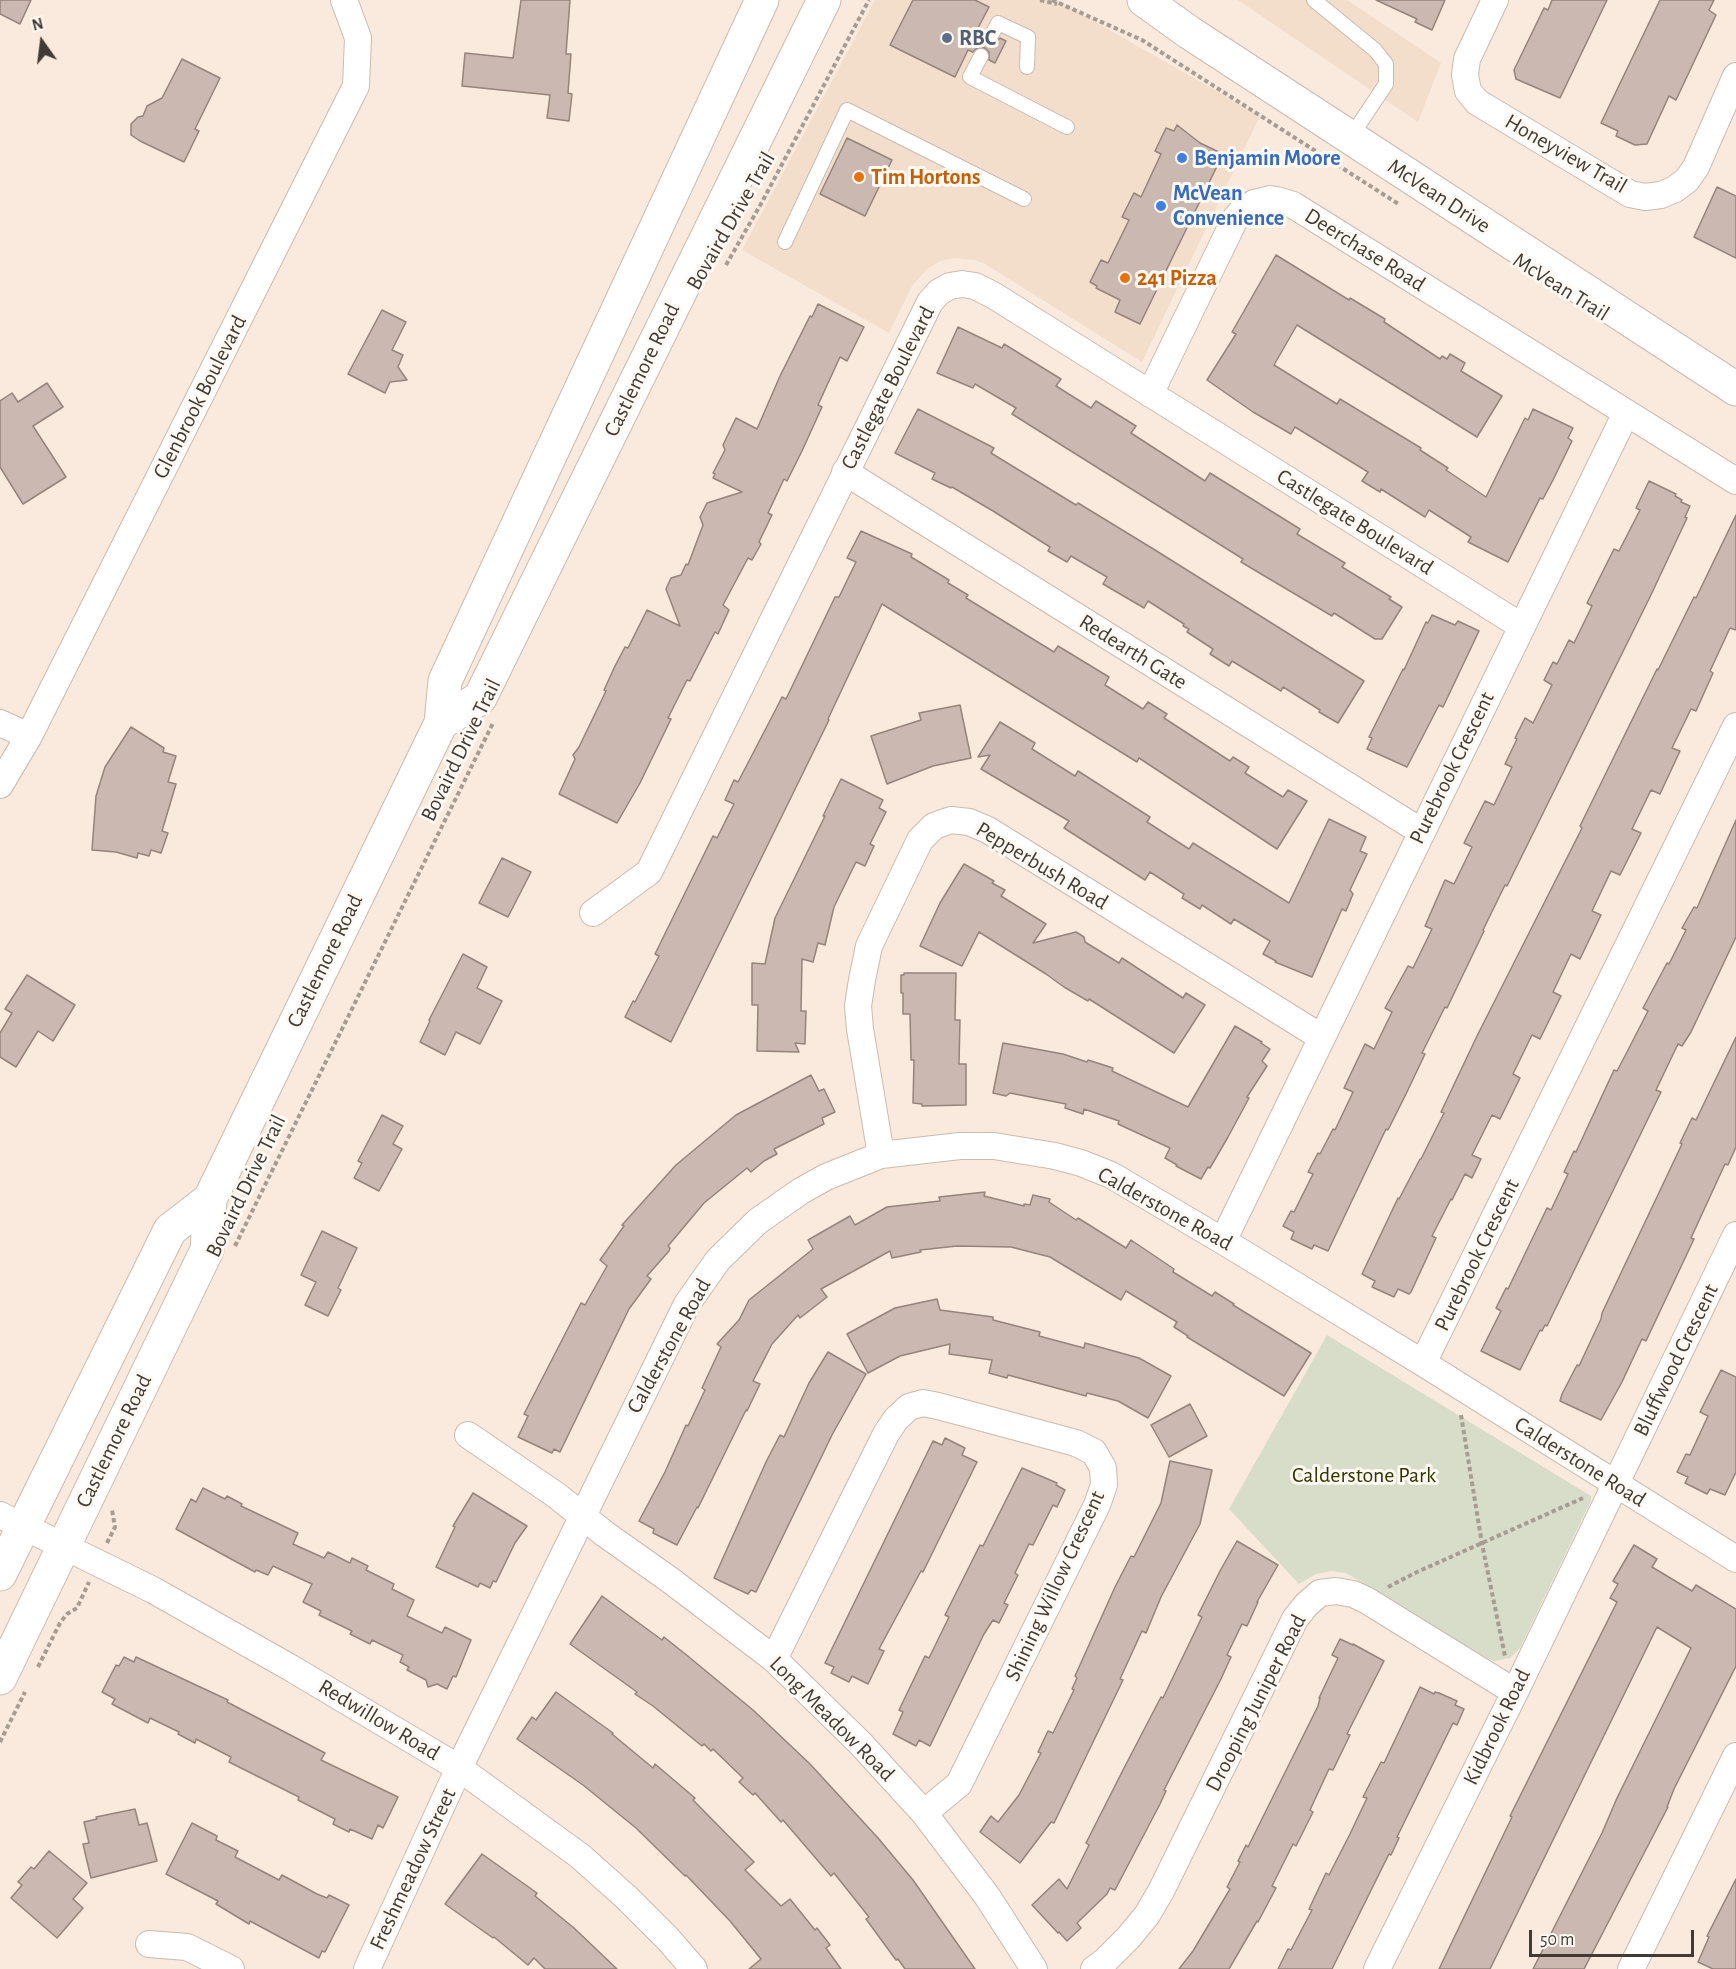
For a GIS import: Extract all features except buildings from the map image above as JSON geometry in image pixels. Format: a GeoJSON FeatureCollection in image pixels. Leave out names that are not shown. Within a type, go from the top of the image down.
{"type":"FeatureCollection","features":[{"type":"Feature","properties":{"kind":"main road","name":"Castlemore Road"},"geometry":{"type":"LineString","coordinates":[[15,1680],[63,1546],[207,1250],[210,1199],[441,723],[445,681],[762,0]]}},
{"type":"Feature","properties":{"kind":"main road","name":"Castlemore Road"},"geometry":{"type":"LineString","coordinates":[[441,723],[480,698],[824,0]]}},
{"type":"Feature","properties":{"kind":"main road","name":"McVean Drive"},"geometry":{"type":"LineString","coordinates":[[1144,0],[1190,33],[1736,389]]}},
{"type":"Feature","properties":{"kind":"main road","name":"Castlemore Road"},"geometry":{"type":"LineString","coordinates":[[0,1574],[12,1522],[170,1230],[210,1199]]}},
{"type":"Feature","properties":{"kind":"street","name":"Glenbrook Boulevard"},"geometry":{"type":"LineString","coordinates":[[0,785],[29,736],[356,86],[358,38],[344,0]]}},
{"type":"Feature","properties":{"kind":"street","name":"Honeyview Trail"},"geometry":{"type":"LineString","coordinates":[[1495,0],[1467,59],[1465,75],[1467,92],[1477,102],[1630,194],[1645,197],[1661,195],[1688,180],[1696,167],[1736,76]]}},
{"type":"Feature","properties":{"kind":"street","name":"Deerchase Road"},"geometry":{"type":"LineString","coordinates":[[1150,394],[1235,219],[1254,203],[1270,200],[1293,205],[1626,413]]}},
{"type":"Feature","properties":{"kind":"street","name":"Castlegate Boulevard"},"geometry":{"type":"LineString","coordinates":[[592,913],[649,872],[930,302],[939,292],[950,286],[962,284],[985,291],[1521,627]]}},
{"type":"Feature","properties":{"kind":"street"},"geometry":{"type":"LineString","coordinates":[[1626,413],[1736,481]]}},
{"type":"Feature","properties":{"kind":"street","name":"Purebrook Crescent"},"geometry":{"type":"LineString","coordinates":[[1223,1241],[1626,413]]}},
{"type":"Feature","properties":{"kind":"street","name":"Redearth Gate"},"geometry":{"type":"LineString","coordinates":[[845,472],[1422,832]]}},
{"type":"Feature","properties":{"kind":"street"},"geometry":{"type":"LineString","coordinates":[[0,723],[29,736]]}},
{"type":"Feature","properties":{"kind":"street","name":"Purebrook Crescent"},"geometry":{"type":"LineString","coordinates":[[1423,1363],[1736,726]]}},
{"type":"Feature","properties":{"kind":"street","name":"Pepperbush Road"},"geometry":{"type":"LineString","coordinates":[[881,1155],[858,1006],[869,946],[920,840],[934,826],[951,820],[969,822],[988,830],[1321,1037]]}},
{"type":"Feature","properties":{"kind":"street","name":"Calderstone Road"},"geometry":{"type":"LineString","coordinates":[[459,1768],[687,1304],[718,1260],[758,1221],[801,1191],[826,1177],[881,1155],[960,1146],[993,1146],[1054,1156],[1081,1163],[1111,1175],[1423,1363],[1736,1559]]}},
{"type":"Feature","properties":{"kind":"street","name":"Bluffwood Crescent"},"geometry":{"type":"LineString","coordinates":[[1616,1484],[1736,1236]]}},
{"type":"Feature","properties":{"kind":"street","name":"Shining Willow Crescent"},"geometry":{"type":"LineString","coordinates":[[774,1659],[886,1434],[896,1419],[909,1407],[923,1403],[938,1406],[1076,1443],[1094,1452],[1103,1468],[1104,1485],[1097,1505],[959,1784],[924,1814]]}},
{"type":"Feature","properties":{"kind":"street"},"geometry":{"type":"LineString","coordinates":[[468,1435],[582,1515]]}},
{"type":"Feature","properties":{"kind":"street","name":"Kidbrook Road"},"geometry":{"type":"LineString","coordinates":[[1377,1969],[1616,1484]]}},
{"type":"Feature","properties":{"kind":"street","name":"Long Meadow Road"},"geometry":{"type":"LineString","coordinates":[[582,1515],[774,1659],[861,1744],[924,1814],[987,1896],[1034,1969]]}},
{"type":"Feature","properties":{"kind":"street","name":"Redwillow Road"},"geometry":{"type":"LineString","coordinates":[[12,1522],[153,1590],[291,1668],[459,1768],[580,1856],[626,1897],[694,1969]]}},
{"type":"Feature","properties":{"kind":"street","name":"Drooping Juniper Road"},"geometry":{"type":"LineString","coordinates":[[1094,1969],[1128,1938],[1147,1915],[1295,1619],[1320,1593],[1336,1591],[1353,1593],[1515,1692]]}},
{"type":"Feature","properties":{"kind":"street"},"geometry":{"type":"LineString","coordinates":[[1631,1969],[1736,1756]]}},
{"type":"Feature","properties":{"kind":"street","name":"Freshmeadow Street"},"geometry":{"type":"LineString","coordinates":[[367,1969],[459,1768]]}},
{"type":"Feature","properties":{"kind":"street"},"geometry":{"type":"LineString","coordinates":[[149,1944],[187,1947],[231,1969]]}},
{"type":"Feature","properties":{"kind":"lane"},"geometry":{"type":"LineString","coordinates":[[1314,0],[1375,50],[1386,64],[1386,84],[1350,138]]}},
{"type":"Feature","properties":{"kind":"lane"},"geometry":{"type":"LineString","coordinates":[[992,34],[998,22],[1028,37],[1026,67]]}},
{"type":"Feature","properties":{"kind":"lane"},"geometry":{"type":"LineString","coordinates":[[981,56],[970,77],[1067,127]]}},
{"type":"Feature","properties":{"kind":"lane"},"geometry":{"type":"LineString","coordinates":[[785,242],[847,110],[1024,199]]}},
{"type":"Feature","properties":{"kind":"path","name":"Bovaird Drive Trail"},"geometry":{"type":"LineString","coordinates":[[722,272],[762,202],[869,0]]}},
{"type":"Feature","properties":{"kind":"path"},"geometry":{"type":"LineString","coordinates":[[1040,0],[1059,4]]}},
{"type":"Feature","properties":{"kind":"path"},"geometry":{"type":"LineString","coordinates":[[1052,0],[1142,40],[1404,208]]}},
{"type":"Feature","properties":{"kind":"path","name":"Bovaird Drive Trail"},"geometry":{"type":"LineString","coordinates":[[234,1248],[497,714]]}},
{"type":"Feature","properties":{"kind":"path"},"geometry":{"type":"LineString","coordinates":[[1460,1410],[1482,1544],[1505,1656]]}},
{"type":"Feature","properties":{"kind":"path"},"geometry":{"type":"LineString","coordinates":[[1387,1587],[1586,1496]]}},
{"type":"Feature","properties":{"kind":"path"},"geometry":{"type":"LineString","coordinates":[[111,1503],[115,1527]]}},
{"type":"Feature","properties":{"kind":"path"},"geometry":{"type":"LineString","coordinates":[[35,1673],[60,1623],[67,1614],[77,1608],[80,1601]]}},
{"type":"Feature","properties":{"kind":"path"},"geometry":{"type":"LineString","coordinates":[[0,1742],[15,1680]]}},
{"type":"Feature","properties":{"kind":"shaded area"},"geometry":{"type":"Polygon","coordinates":[[[875,0],[1057,0],[1260,116],[1142,362],[975,260],[954,258],[940,261],[927,269],[912,286],[889,333],[742,250],[875,0]]]}},
{"type":"Feature","properties":{"kind":"shaded area"},"geometry":{"type":"Polygon","coordinates":[[[1238,0],[1347,0],[1441,63],[1418,122],[1238,0]]]}},
{"type":"Feature","properties":{"kind":"green space","name":"Calderstone Park"},"geometry":{"type":"Polygon","coordinates":[[[1327,1335],[1591,1496],[1591,1501],[1520,1648],[1510,1658],[1495,1661],[1488,1659],[1346,1573],[1331,1571],[1316,1574],[1299,1584],[1229,1509],[1327,1335]]]}},
{"type":"Feature","properties":{"kind":"place","name":"RBC"},"geometry":{"type":"Point","coordinates":[947,38]}},
{"type":"Feature","properties":{"kind":"place","name":"Benjamin Moore"},"geometry":{"type":"Point","coordinates":[1182,158]}},
{"type":"Feature","properties":{"kind":"place","name":"Tim Hortons"},"geometry":{"type":"Point","coordinates":[859,177]}},
{"type":"Feature","properties":{"kind":"place","name":"McVean Convenience"},"geometry":{"type":"Point","coordinates":[1161,206]}},
{"type":"Feature","properties":{"kind":"place","name":"241 Pizza"},"geometry":{"type":"Point","coordinates":[1125,278]}}]}
